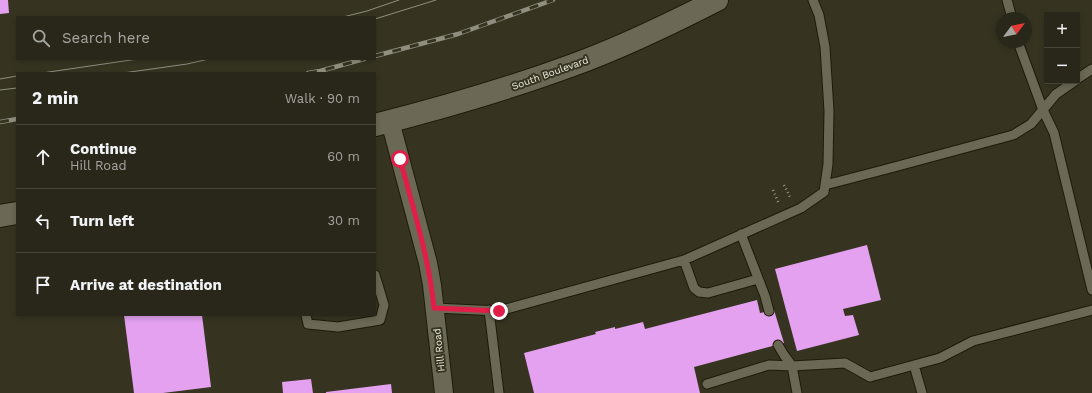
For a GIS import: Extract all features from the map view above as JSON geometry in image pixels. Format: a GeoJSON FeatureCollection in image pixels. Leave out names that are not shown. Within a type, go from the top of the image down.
{"type":"FeatureCollection","features":[{"type":"Feature","properties":{"kind":"main road","name":"South Boulevard"},"geometry":{"type":"LineString","coordinates":[[383,123],[495,92],[574,65],[658,30],[717,0]]}},
{"type":"Feature","properties":{"kind":"main road"},"geometry":{"type":"LineString","coordinates":[[0,216],[16,213]]}},
{"type":"Feature","properties":{"kind":"street","name":"Hill Road"},"geometry":{"type":"LineString","coordinates":[[383,123],[428,263],[432,285],[444,393]]}},
{"type":"Feature","properties":{"kind":"lane"},"geometry":{"type":"LineString","coordinates":[[434,308],[499,311],[684,260],[801,208],[824,192],[828,164],[829,111],[824,47],[819,15],[813,0]]}},
{"type":"Feature","properties":{"kind":"lane"},"geometry":{"type":"LineString","coordinates":[[1007,0],[1010,12]]}},
{"type":"Feature","properties":{"kind":"lane"},"geometry":{"type":"LineString","coordinates":[[1020,48],[1043,110],[1054,133],[1092,290]]}},
{"type":"Feature","properties":{"kind":"lane"},"geometry":{"type":"LineString","coordinates":[[1080,77],[1092,69]]}},
{"type":"Feature","properties":{"kind":"lane"},"geometry":{"type":"LineString","coordinates":[[825,185],[1013,135],[1031,124],[1056,94],[1070,84]]}},
{"type":"Feature","properties":{"kind":"lane"},"geometry":{"type":"LineString","coordinates":[[741,234],[765,296],[769,311]]}},
{"type":"Feature","properties":{"kind":"lane"},"geometry":{"type":"LineString","coordinates":[[684,260],[694,288],[699,292],[708,293],[758,279]]}},
{"type":"Feature","properties":{"kind":"lane"},"geometry":{"type":"LineString","coordinates":[[306,316],[308,324],[338,327],[380,320],[384,305],[376,278]]}},
{"type":"Feature","properties":{"kind":"lane"},"geometry":{"type":"LineString","coordinates":[[489,310],[499,393]]}},
{"type":"Feature","properties":{"kind":"lane"},"geometry":{"type":"LineString","coordinates":[[708,384],[769,365],[792,366],[845,363],[870,377],[940,358],[973,341],[1092,310]]}},
{"type":"Feature","properties":{"kind":"lane"},"geometry":{"type":"LineString","coordinates":[[778,345],[792,366],[797,393]]}},
{"type":"Feature","properties":{"kind":"lane"},"geometry":{"type":"LineString","coordinates":[[914,365],[922,393]]}},
{"type":"Feature","properties":{"kind":"building"},"geometry":{"type":"Polygon","coordinates":[[[0,0],[8,0],[9,13],[0,14],[0,0]]]}},
{"type":"Feature","properties":{"kind":"building"},"geometry":{"type":"Polygon","coordinates":[[[867,245],[881,300],[843,309],[845,316],[853,315],[859,335],[797,351],[775,269],[867,245]]]}},
{"type":"Feature","properties":{"kind":"building"},"geometry":{"type":"Polygon","coordinates":[[[757,300],[760,313],[774,310],[784,343],[694,367],[700,393],[534,393],[524,353],[596,334],[595,332],[615,327],[615,329],[643,322],[645,329],[757,300]]]}},
{"type":"Feature","properties":{"kind":"building"},"geometry":{"type":"Polygon","coordinates":[[[124,316],[202,316],[211,387],[163,393],[134,393],[124,316]]]}},
{"type":"Feature","properties":{"kind":"building"},"geometry":{"type":"Polygon","coordinates":[[[311,379],[313,393],[283,393],[282,382],[311,379]]]}},
{"type":"Feature","properties":{"kind":"building"},"geometry":{"type":"Polygon","coordinates":[[[391,384],[392,393],[326,393],[326,392],[391,384]]]}},
{"type":"Feature","properties":{"kind":"tram line"},"geometry":{"type":"LineString","coordinates":[[347,16],[399,0]]}},
{"type":"Feature","properties":{"kind":"tram line"},"geometry":{"type":"LineString","coordinates":[[376,19],[436,0]]}},
{"type":"Feature","properties":{"kind":"tram line"},"geometry":{"type":"LineString","coordinates":[[49,72],[131,60]]}},
{"type":"Feature","properties":{"kind":"tram line"},"geometry":{"type":"LineString","coordinates":[[130,72],[205,60]]}},
{"type":"Feature","properties":{"kind":"tram line"},"geometry":{"type":"LineString","coordinates":[[0,79],[16,76]]}},
{"type":"Feature","properties":{"kind":"tram line"},"geometry":{"type":"LineString","coordinates":[[0,90],[16,88]]}},
{"type":"Feature","properties":{"kind":"railway"},"geometry":{"type":"LineString","coordinates":[[376,56],[458,34],[553,0]]}},
{"type":"Feature","properties":{"kind":"railway"},"geometry":{"type":"LineString","coordinates":[[314,72],[360,60]]}},
{"type":"Feature","properties":{"kind":"railway"},"geometry":{"type":"LineString","coordinates":[[0,122],[16,119]]}},
{"type":"Feature","properties":{"kind":"route"},"geometry":{"type":"LineString","coordinates":[[400,159],[428,263],[434,308],[499,311]]}}]}
